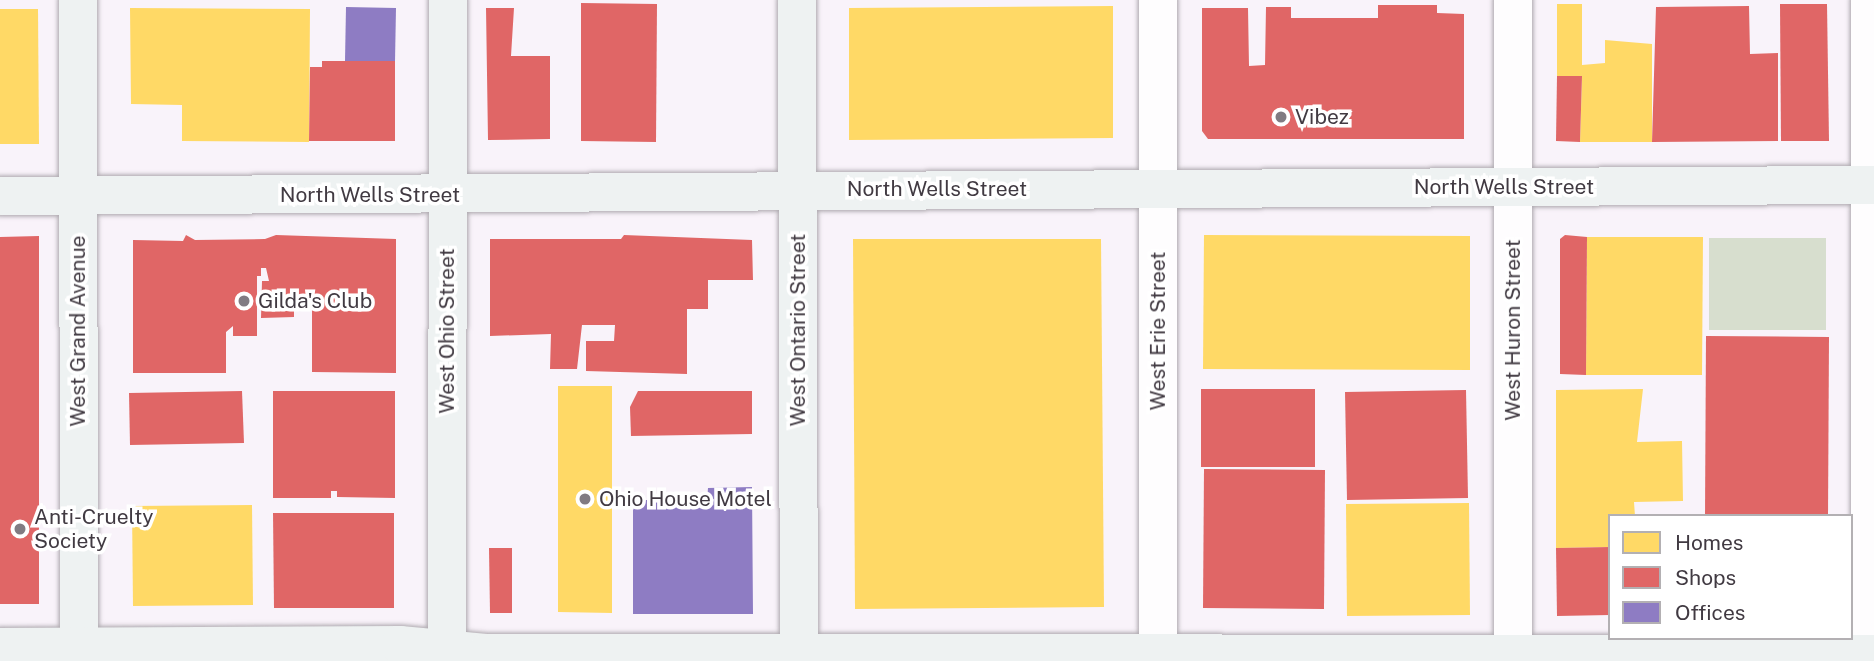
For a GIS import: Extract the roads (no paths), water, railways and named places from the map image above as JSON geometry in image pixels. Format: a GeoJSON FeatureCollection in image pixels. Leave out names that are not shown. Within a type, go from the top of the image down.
{"type":"FeatureCollection","features":[{"type":"Feature","properties":{"kind":"main road","name":"West Grand Avenue"},"geometry":{"type":"LineString","coordinates":[[78,0],[79,654]]}},
{"type":"Feature","properties":{"kind":"main road","name":"West Ohio Street"},"geometry":{"type":"LineString","coordinates":[[447,655],[448,0]]}},
{"type":"Feature","properties":{"kind":"main road","name":"West Ontario Street"},"geometry":{"type":"LineString","coordinates":[[797,0],[799,657]]}},
{"type":"Feature","properties":{"kind":"main road","name":"North Wells Street"},"geometry":{"type":"LineString","coordinates":[[0,196],[1872,185]]}},
{"type":"Feature","properties":{"kind":"main road"},"geometry":{"type":"LineString","coordinates":[[0,647],[79,654],[400,645],[447,655],[486,653],[799,657],[1513,658],[1872,656]]}},
{"type":"Feature","properties":{"kind":"street","name":"West Erie Street"},"geometry":{"type":"LineString","coordinates":[[1158,0],[1158,657]]}},
{"type":"Feature","properties":{"kind":"street","name":"West Huron Street"},"geometry":{"type":"LineString","coordinates":[[1513,0],[1513,658]]}},
{"type":"Feature","properties":{"kind":"street"},"geometry":{"type":"LineString","coordinates":[[1870,0],[1872,656]]}},
{"type":"Feature","properties":{"kind":"place","name":"Vibez"},"geometry":{"type":"Point","coordinates":[1281,117]}},
{"type":"Feature","properties":{"kind":"place","name":"Gilda's Club"},"geometry":{"type":"Point","coordinates":[244,301]}},
{"type":"Feature","properties":{"kind":"place","name":"Ohio House Motel"},"geometry":{"type":"Point","coordinates":[585,499]}},
{"type":"Feature","properties":{"kind":"place","name":"Anti-Cruelty Society"},"geometry":{"type":"Point","coordinates":[20,529]}}]}
